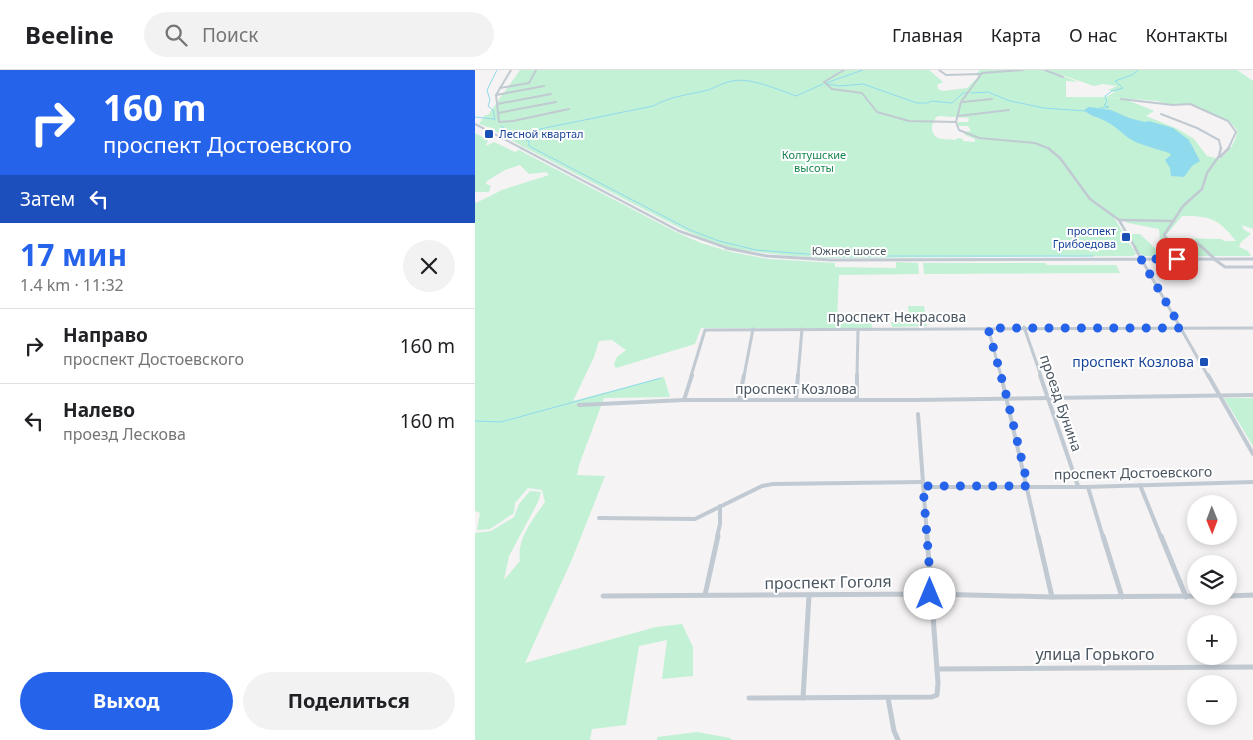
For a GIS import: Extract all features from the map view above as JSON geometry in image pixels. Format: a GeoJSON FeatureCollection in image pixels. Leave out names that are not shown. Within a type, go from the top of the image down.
{"type":"FeatureCollection","features":[{"type":"Feature","properties":{"kind":"street"},"geometry":{"type":"LineString","coordinates":[[511,70],[496,95],[499,122],[513,121],[569,109]]}},
{"type":"Feature","properties":{"kind":"street"},"geometry":{"type":"LineString","coordinates":[[500,88],[529,83],[536,70]]}},
{"type":"Feature","properties":{"kind":"street"},"geometry":{"type":"LineString","coordinates":[[844,70],[824,82],[827,86],[837,90],[861,92],[868,98],[877,112],[909,121],[956,122]]}},
{"type":"Feature","properties":{"kind":"street"},"geometry":{"type":"LineString","coordinates":[[939,70],[946,75],[1023,70]]}},
{"type":"Feature","properties":{"kind":"street"},"geometry":{"type":"LineString","coordinates":[[967,70],[970,73]]}},
{"type":"Feature","properties":{"kind":"street"},"geometry":{"type":"LineString","coordinates":[[1045,70],[1063,77]]}},
{"type":"Feature","properties":{"kind":"street"},"geometry":{"type":"LineString","coordinates":[[981,74],[980,79],[972,87],[967,98],[961,102],[956,122],[959,130],[973,137],[1039,143],[1061,160],[1089,198],[1119,220],[1253,454]]}},
{"type":"Feature","properties":{"kind":"street"},"geometry":{"type":"LineString","coordinates":[[496,95],[544,86]]}},
{"type":"Feature","properties":{"kind":"street"},"geometry":{"type":"LineString","coordinates":[[497,104],[551,94]]}},
{"type":"Feature","properties":{"kind":"street"},"geometry":{"type":"LineString","coordinates":[[961,102],[992,99]]}},
{"type":"Feature","properties":{"kind":"street"},"geometry":{"type":"LineString","coordinates":[[1121,99],[1173,105],[1190,104],[1228,121],[1236,132],[1229,150],[1208,171],[1200,192],[1181,208],[1163,235],[1167,239],[1196,242],[1225,267],[1253,267]]}},
{"type":"Feature","properties":{"kind":"street"},"geometry":{"type":"LineString","coordinates":[[498,113],[556,102]]}},
{"type":"Feature","properties":{"kind":"street"},"geometry":{"type":"LineString","coordinates":[[959,116],[1009,110]]}},
{"type":"Feature","properties":{"kind":"street"},"geometry":{"type":"LineString","coordinates":[[1161,114],[1197,128],[1219,140],[1222,150],[1220,157]]}},
{"type":"Feature","properties":{"kind":"street","name":"Южное шоссе"},"geometry":{"type":"LineString","coordinates":[[475,125],[679,231],[731,250],[783,258],[832,260],[1253,259]]}},
{"type":"Feature","properties":{"kind":"street"},"geometry":{"type":"LineString","coordinates":[[1119,220],[1174,221]]}},
{"type":"Feature","properties":{"kind":"street","name":"проспект Некрасова"},"geometry":{"type":"LineString","coordinates":[[684,400],[705,330],[1024,327],[1253,328]]}},
{"type":"Feature","properties":{"kind":"street","name":"проезд Бунина"},"geometry":{"type":"LineString","coordinates":[[1024,327],[1078,486]]}},
{"type":"Feature","properties":{"kind":"street"},"geometry":{"type":"LineString","coordinates":[[988,328],[1028,486],[1052,597]]}},
{"type":"Feature","properties":{"kind":"street"},"geometry":{"type":"LineString","coordinates":[[739,400],[753,329]]}},
{"type":"Feature","properties":{"kind":"street"},"geometry":{"type":"LineString","coordinates":[[796,400],[802,329]]}},
{"type":"Feature","properties":{"kind":"street"},"geometry":{"type":"LineString","coordinates":[[857,400],[858,330]]}},
{"type":"Feature","properties":{"kind":"street","name":"проспект Козлова"},"geometry":{"type":"LineString","coordinates":[[579,405],[684,400],[857,400],[1253,395]]}},
{"type":"Feature","properties":{"kind":"street"},"geometry":{"type":"LineString","coordinates":[[749,698],[888,698],[932,697],[937,695],[937,669],[918,414]]}},
{"type":"Feature","properties":{"kind":"street","name":"проспект Достоевского"},"geometry":{"type":"LineString","coordinates":[[599,518],[695,519],[762,486],[773,484],[1088,487],[1253,482]]}},
{"type":"Feature","properties":{"kind":"street"},"geometry":{"type":"LineString","coordinates":[[1140,485],[1186,597]]}},
{"type":"Feature","properties":{"kind":"street"},"geometry":{"type":"LineString","coordinates":[[1088,487],[1122,597]]}},
{"type":"Feature","properties":{"kind":"street"},"geometry":{"type":"LineString","coordinates":[[705,595],[720,524],[720,506]]}},
{"type":"Feature","properties":{"kind":"street","name":"проспект Гоголя"},"geometry":{"type":"LineString","coordinates":[[603,596],[930,594],[1052,597],[1186,597]]}},
{"type":"Feature","properties":{"kind":"street"},"geometry":{"type":"LineString","coordinates":[[1237,596],[1253,595]]}},
{"type":"Feature","properties":{"kind":"street"},"geometry":{"type":"LineString","coordinates":[[803,698],[809,596]]}},
{"type":"Feature","properties":{"kind":"street","name":"улица Горького"},"geometry":{"type":"LineString","coordinates":[[937,669],[1253,667]]}},
{"type":"Feature","properties":{"kind":"street"},"geometry":{"type":"LineString","coordinates":[[888,698],[893,731],[898,740]]}},
{"type":"Feature","properties":{"kind":"green space","name":"Колтушские высоты"},"geometry":{"type":"Polygon","coordinates":[[[520,70],[929,70],[943,82],[937,85],[938,89],[943,91],[967,88],[978,77],[977,73],[980,70],[1237,70],[1253,81],[1253,229],[1242,225],[1243,229],[1251,234],[1241,242],[1239,247],[1248,251],[1251,256],[1144,256],[1139,253],[1127,234],[1140,234],[1161,254],[1159,229],[1128,223],[1113,216],[1136,254],[1133,256],[833,258],[791,256],[735,249],[706,240],[680,228],[520,145],[495,131],[495,129],[479,124],[485,115],[488,115],[520,70]],[[1056,73],[1078,82],[1066,81],[1066,97],[1125,99],[1154,111],[1146,116],[1178,129],[1194,139],[1207,156],[1220,159],[1236,138],[1237,130],[1230,122],[1190,104],[1172,105],[1157,101],[1106,97],[1115,92],[1108,90],[1117,86],[1103,84],[1094,86],[1056,73]],[[938,116],[932,128],[935,136],[942,139],[955,140],[958,138],[963,139],[963,141],[975,142],[975,139],[965,135],[964,132],[971,131],[968,126],[958,126],[958,122],[968,122],[969,118],[938,116]],[[1182,216],[1166,235],[1169,238],[1236,241],[1218,223],[1200,217],[1182,216]]]}},
{"type":"Feature","properties":{"kind":"green space"},"geometry":{"type":"Polygon","coordinates":[[[475,133],[488,140],[486,146],[494,142],[515,152],[519,150],[676,232],[701,243],[731,252],[768,259],[835,263],[835,267],[896,268],[896,262],[918,263],[919,274],[839,275],[837,319],[871,321],[872,328],[701,328],[695,344],[616,368],[614,364],[617,357],[626,350],[612,340],[599,341],[594,357],[573,401],[664,377],[670,397],[604,398],[577,475],[605,476],[573,557],[525,663],[656,627],[682,624],[693,647],[693,676],[662,679],[667,640],[639,646],[626,725],[592,729],[590,740],[475,740],[475,533],[491,531],[514,517],[519,504],[530,491],[541,492],[538,502],[509,556],[504,580],[520,561],[519,553],[526,530],[545,502],[542,490],[528,488],[515,503],[514,513],[490,529],[477,530],[480,513],[475,511],[475,202],[502,190],[549,175],[546,172],[529,174],[520,165],[505,170],[487,181],[486,184],[491,186],[489,192],[475,192],[475,133]]]}},
{"type":"Feature","properties":{"kind":"green space"},"geometry":{"type":"Polygon","coordinates":[[[923,263],[1116,265],[1120,273],[924,274],[923,263]]]}},
{"type":"Feature","properties":{"kind":"green space"},"geometry":{"type":"Polygon","coordinates":[[[908,306],[924,306],[927,326],[892,327],[891,322],[910,321],[908,306]]]}},
{"type":"Feature","properties":{"kind":"green space"},"geometry":{"type":"Polygon","coordinates":[[[1224,398],[1253,398],[1253,446],[1224,398]]]}},
{"type":"Feature","properties":{"kind":"green space"},"geometry":{"type":"Polygon","coordinates":[[[697,732],[730,738],[732,740],[657,740],[657,737],[697,732]]]}},
{"type":"Feature","properties":{"kind":"water"},"geometry":{"type":"Polygon","coordinates":[[[1089,107],[1111,110],[1129,118],[1145,122],[1149,121],[1173,128],[1189,140],[1200,161],[1192,166],[1184,177],[1171,176],[1170,168],[1165,160],[1171,155],[1169,153],[1130,139],[1105,121],[1090,115],[1084,110],[1089,107]]]}},
{"type":"Feature","properties":{"kind":"waterway"},"geometry":{"type":"LineString","coordinates":[[495,120],[493,110],[488,106],[490,100],[487,90],[497,70]]}},
{"type":"Feature","properties":{"kind":"waterway"},"geometry":{"type":"LineString","coordinates":[[826,83],[863,70]]}},
{"type":"Feature","properties":{"kind":"waterway"},"geometry":{"type":"LineString","coordinates":[[1100,108],[1109,107],[1104,105],[1107,102],[1105,96],[1112,91],[1123,88],[1115,81],[1132,75],[1138,70]]}},
{"type":"Feature","properties":{"kind":"waterway"},"geometry":{"type":"LineString","coordinates":[[521,137],[540,129],[653,106],[671,98],[708,90],[740,80],[756,82],[796,96],[823,84]]}},
{"type":"Feature","properties":{"kind":"waterway"},"geometry":{"type":"LineString","coordinates":[[828,84],[839,86],[863,84],[917,103],[928,103],[931,101],[952,103],[963,93],[967,93]]}},
{"type":"Feature","properties":{"kind":"waterway"},"geometry":{"type":"LineString","coordinates":[[971,93],[988,92],[1010,101],[1044,108],[1085,111]]}},
{"type":"Feature","properties":{"kind":"waterway"},"geometry":{"type":"LineString","coordinates":[[475,117],[494,119]]}},
{"type":"Feature","properties":{"kind":"waterway"},"geometry":{"type":"LineString","coordinates":[[501,126],[515,136],[529,141],[529,146],[690,230],[719,241],[756,250],[832,256],[1093,256]]}},
{"type":"Feature","properties":{"kind":"waterway"},"geometry":{"type":"LineString","coordinates":[[475,421],[501,422],[661,378]]}},
{"type":"Feature","properties":{"kind":"place","name":"Лесной квартал"},"geometry":{"type":"Point","coordinates":[489,134]}},
{"type":"Feature","properties":{"kind":"place","name":"проспект Грибоедова"},"geometry":{"type":"Point","coordinates":[1126,237]}},
{"type":"Feature","properties":{"kind":"place","name":"проспект Козлова"},"geometry":{"type":"Point","coordinates":[1204,362]}},
{"type":"Feature","properties":{"kind":"route"},"geometry":{"type":"LineString","coordinates":[[930,594],[923,486],[1028,486],[988,328],[1181,328],[1141,259],[1177,259]]}}]}
